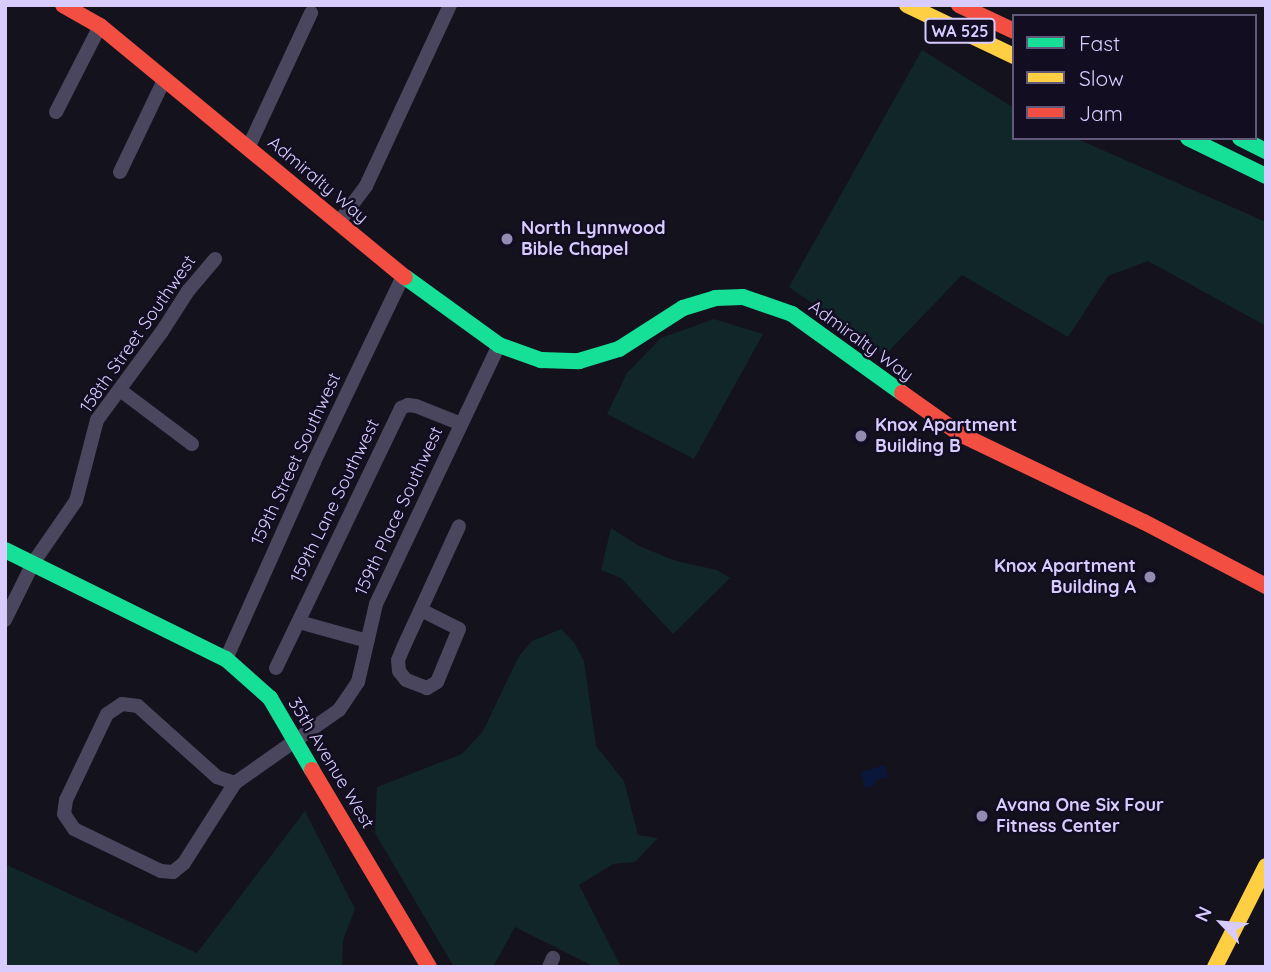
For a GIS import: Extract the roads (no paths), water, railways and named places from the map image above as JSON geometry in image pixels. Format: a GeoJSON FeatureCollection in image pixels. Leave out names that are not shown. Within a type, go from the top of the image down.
{"type":"FeatureCollection","features":[{"type":"Feature","properties":{"kind":"main road","name":"Admiralty Way"},"geometry":{"type":"LineString","coordinates":[[63,5],[100,26],[249,146],[403,276],[499,345],[541,360],[579,361],[619,349],[683,308],[715,298],[743,297],[769,305],[792,314],[960,434],[1156,528],[1266,586]]}},
{"type":"Feature","properties":{"kind":"main road","name":"WA 525"},"geometry":{"type":"LineString","coordinates":[[907,5],[1012,55]]}},
{"type":"Feature","properties":{"kind":"main road","name":"WA 525"},"geometry":{"type":"LineString","coordinates":[[959,5],[1012,30]]}},
{"type":"Feature","properties":{"kind":"main road"},"geometry":{"type":"LineString","coordinates":[[1192,140],[1266,176]]}},
{"type":"Feature","properties":{"kind":"main road"},"geometry":{"type":"LineString","coordinates":[[1244,140],[1266,151]]}},
{"type":"Feature","properties":{"kind":"main road","name":"35th Avenue West"},"geometry":{"type":"LineString","coordinates":[[5,550],[226,659],[270,698],[429,967]]}},
{"type":"Feature","properties":{"kind":"main road"},"geometry":{"type":"LineString","coordinates":[[1215,967],[1266,866]]}},
{"type":"Feature","properties":{"kind":"street"},"geometry":{"type":"LineString","coordinates":[[339,222],[366,186],[450,5]]}},
{"type":"Feature","properties":{"kind":"street"},"geometry":{"type":"LineString","coordinates":[[249,146],[312,13]]}},
{"type":"Feature","properties":{"kind":"street"},"geometry":{"type":"LineString","coordinates":[[56,112],[100,26]]}},
{"type":"Feature","properties":{"kind":"street"},"geometry":{"type":"LineString","coordinates":[[120,172],[165,78]]}},
{"type":"Feature","properties":{"kind":"street","name":"158th Street Southwest"},"geometry":{"type":"LineString","coordinates":[[5,621],[33,562],[76,500],[97,420],[188,291],[215,259]]}},
{"type":"Feature","properties":{"kind":"street","name":"159th Street Southwest"},"geometry":{"type":"LineString","coordinates":[[226,659],[314,462],[403,276]]}},
{"type":"Feature","properties":{"kind":"street","name":"159th Place Southwest"},"geometry":{"type":"LineString","coordinates":[[235,783],[217,777],[138,706],[122,704],[107,714],[66,800],[64,814],[74,829],[161,872],[173,872],[184,863],[235,783],[295,738],[339,710],[358,682],[376,604],[499,345]]}},
{"type":"Feature","properties":{"kind":"street"},"geometry":{"type":"LineString","coordinates":[[120,390],[192,444]]}},
{"type":"Feature","properties":{"kind":"street","name":"159th Lane Southwest"},"geometry":{"type":"LineString","coordinates":[[276,668],[401,408],[416,406],[461,424]]}},
{"type":"Feature","properties":{"kind":"street"},"geometry":{"type":"LineString","coordinates":[[421,610],[459,629],[437,682],[427,688],[406,680],[399,671],[398,660],[459,526]]}},
{"type":"Feature","properties":{"kind":"street"},"geometry":{"type":"LineString","coordinates":[[299,622],[367,641]]}},
{"type":"Feature","properties":{"kind":"water"},"geometry":{"type":"Polygon","coordinates":[[[885,765],[888,777],[875,780],[876,785],[865,788],[861,772],[885,765]]]}},
{"type":"Feature","properties":{"kind":"place","name":"North Lynnwood Bible Chapel"},"geometry":{"type":"Point","coordinates":[507,239]}},
{"type":"Feature","properties":{"kind":"place","name":"Knox Apartment Building B"},"geometry":{"type":"Point","coordinates":[861,436]}},
{"type":"Feature","properties":{"kind":"place","name":"Knox Apartment Building A"},"geometry":{"type":"Point","coordinates":[1150,577]}},
{"type":"Feature","properties":{"kind":"place","name":"Avana One Six Four Fitness Center"},"geometry":{"type":"Point","coordinates":[982,816]}}]}
